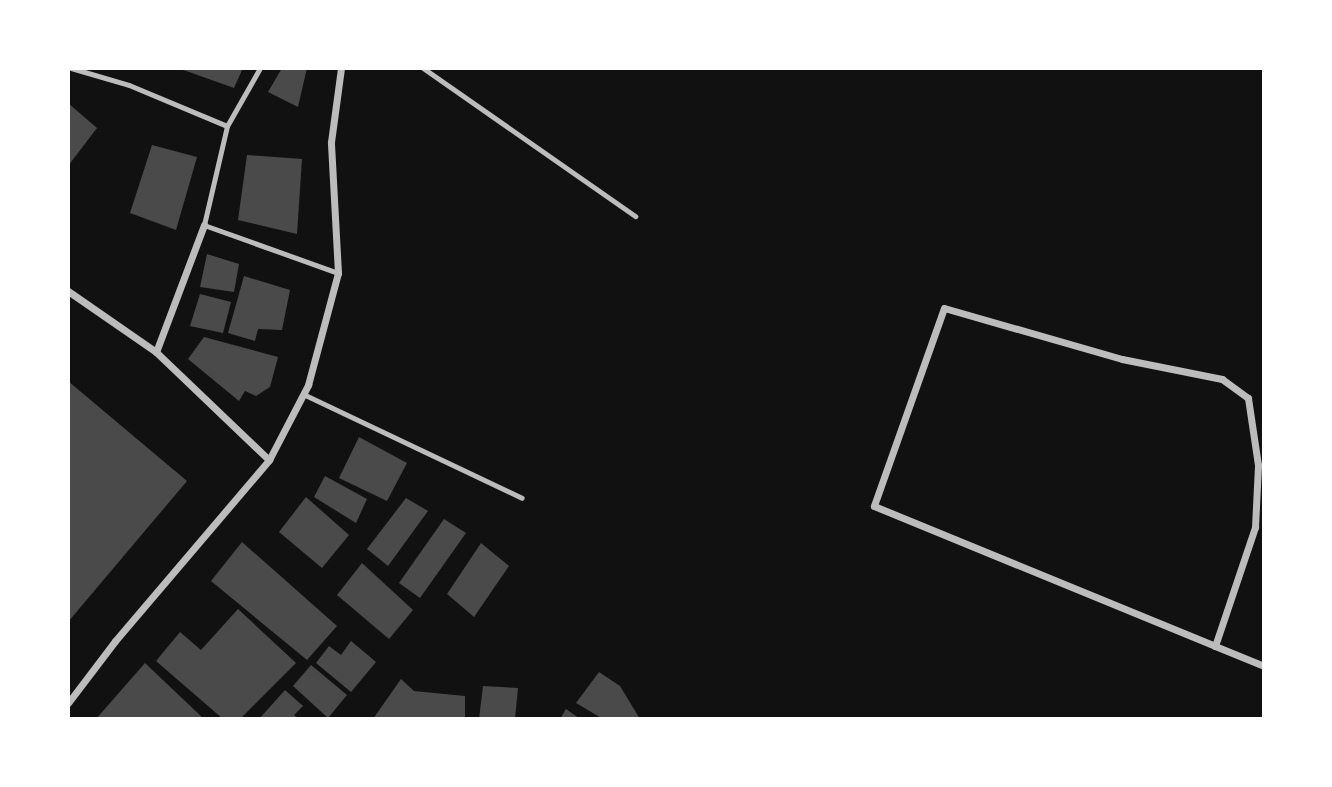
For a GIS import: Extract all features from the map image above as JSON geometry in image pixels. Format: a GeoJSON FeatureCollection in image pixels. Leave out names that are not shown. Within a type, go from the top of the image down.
{"type":"FeatureCollection","features":[{"type":"Feature","properties":{"kind":"street"},"geometry":{"type":"LineString","coordinates":[[68,703],[115,640],[269,460],[303,394],[338,272],[331,142],[341,68]]}},
{"type":"Feature","properties":{"kind":"street"},"geometry":{"type":"LineString","coordinates":[[156,352],[204,225]]}},
{"type":"Feature","properties":{"kind":"street"},"geometry":{"type":"LineString","coordinates":[[68,291],[156,352],[269,460]]}},
{"type":"Feature","properties":{"kind":"street"},"geometry":{"type":"LineString","coordinates":[[1215,646],[1255,527],[1258,465],[1248,398],[1222,379],[1122,359],[944,308],[874,506],[1215,646],[1264,666]]}},
{"type":"Feature","properties":{"kind":"lane"},"geometry":{"type":"LineString","coordinates":[[71,68],[129,85],[227,126]]}},
{"type":"Feature","properties":{"kind":"lane"},"geometry":{"type":"LineString","coordinates":[[260,68],[227,126],[204,225],[338,272]]}},
{"type":"Feature","properties":{"kind":"lane"},"geometry":{"type":"LineString","coordinates":[[423,68],[635,216]]}},
{"type":"Feature","properties":{"kind":"lane"},"geometry":{"type":"LineString","coordinates":[[303,394],[522,498]]}},
{"type":"Feature","properties":{"kind":"building"},"geometry":{"type":"Polygon","coordinates":[[[178,68],[243,68],[234,88],[178,68]]]}},
{"type":"Feature","properties":{"kind":"building"},"geometry":{"type":"Polygon","coordinates":[[[282,68],[307,68],[298,107],[268,92],[282,68]]]}},
{"type":"Feature","properties":{"kind":"building"},"geometry":{"type":"Polygon","coordinates":[[[68,103],[97,128],[68,166],[68,103]]]}},
{"type":"Feature","properties":{"kind":"building"},"geometry":{"type":"Polygon","coordinates":[[[152,145],[197,157],[176,230],[130,213],[152,145]]]}},
{"type":"Feature","properties":{"kind":"building"},"geometry":{"type":"Polygon","coordinates":[[[247,155],[302,159],[297,234],[238,220],[247,155]]]}},
{"type":"Feature","properties":{"kind":"building"},"geometry":{"type":"Polygon","coordinates":[[[207,254],[239,264],[234,292],[200,287],[207,254]]]}},
{"type":"Feature","properties":{"kind":"building"},"geometry":{"type":"Polygon","coordinates":[[[244,276],[290,290],[282,330],[258,329],[255,341],[228,333],[244,276]]]}},
{"type":"Feature","properties":{"kind":"building"},"geometry":{"type":"Polygon","coordinates":[[[200,294],[231,302],[223,333],[190,326],[200,294]]]}},
{"type":"Feature","properties":{"kind":"building"},"geometry":{"type":"Polygon","coordinates":[[[204,337],[278,357],[270,387],[256,396],[245,391],[239,401],[188,359],[204,337]]]}},
{"type":"Feature","properties":{"kind":"building"},"geometry":{"type":"Polygon","coordinates":[[[68,381],[187,481],[68,622],[68,381]]]}},
{"type":"Feature","properties":{"kind":"building"},"geometry":{"type":"Polygon","coordinates":[[[359,437],[407,463],[387,501],[339,478],[359,437]]]}},
{"type":"Feature","properties":{"kind":"building"},"geometry":{"type":"Polygon","coordinates":[[[325,476],[367,499],[356,523],[314,497],[325,476]]]}},
{"type":"Feature","properties":{"kind":"building"},"geometry":{"type":"Polygon","coordinates":[[[306,497],[349,535],[322,568],[279,532],[306,497]]]}},
{"type":"Feature","properties":{"kind":"building"},"geometry":{"type":"Polygon","coordinates":[[[406,498],[428,511],[388,566],[367,549],[406,498]]]}},
{"type":"Feature","properties":{"kind":"building"},"geometry":{"type":"Polygon","coordinates":[[[444,519],[466,533],[420,598],[399,583],[444,519]]]}},
{"type":"Feature","properties":{"kind":"building"},"geometry":{"type":"Polygon","coordinates":[[[242,542],[337,626],[307,660],[211,581],[242,542]]]}},
{"type":"Feature","properties":{"kind":"building"},"geometry":{"type":"Polygon","coordinates":[[[481,543],[509,566],[474,617],[447,594],[481,543]]]}},
{"type":"Feature","properties":{"kind":"building"},"geometry":{"type":"Polygon","coordinates":[[[362,563],[413,610],[389,639],[337,595],[362,563]]]}},
{"type":"Feature","properties":{"kind":"building"},"geometry":{"type":"Polygon","coordinates":[[[238,609],[296,663],[240,719],[223,719],[156,661],[180,632],[201,650],[238,609]]]}},
{"type":"Feature","properties":{"kind":"building"},"geometry":{"type":"Polygon","coordinates":[[[351,641],[376,662],[351,692],[316,663],[329,646],[341,655],[351,641]]]}},
{"type":"Feature","properties":{"kind":"building"},"geometry":{"type":"Polygon","coordinates":[[[145,663],[204,719],[96,719],[145,663]]]}},
{"type":"Feature","properties":{"kind":"building"},"geometry":{"type":"Polygon","coordinates":[[[311,665],[347,695],[328,718],[293,686],[311,665]]]}},
{"type":"Feature","properties":{"kind":"building"},"geometry":{"type":"Polygon","coordinates":[[[599,672],[620,686],[640,719],[603,719],[576,703],[599,672]]]}},
{"type":"Feature","properties":{"kind":"building"},"geometry":{"type":"Polygon","coordinates":[[[401,679],[414,691],[465,696],[465,719],[373,719],[401,679]]]}},
{"type":"Feature","properties":{"kind":"building"},"geometry":{"type":"Polygon","coordinates":[[[483,686],[518,688],[515,719],[479,719],[483,686]]]}},
{"type":"Feature","properties":{"kind":"building"},"geometry":{"type":"Polygon","coordinates":[[[285,690],[303,706],[294,715],[299,719],[259,719],[285,690]]]}},
{"type":"Feature","properties":{"kind":"building"},"geometry":{"type":"Polygon","coordinates":[[[566,709],[580,719],[560,719],[566,709]]]}}]}
